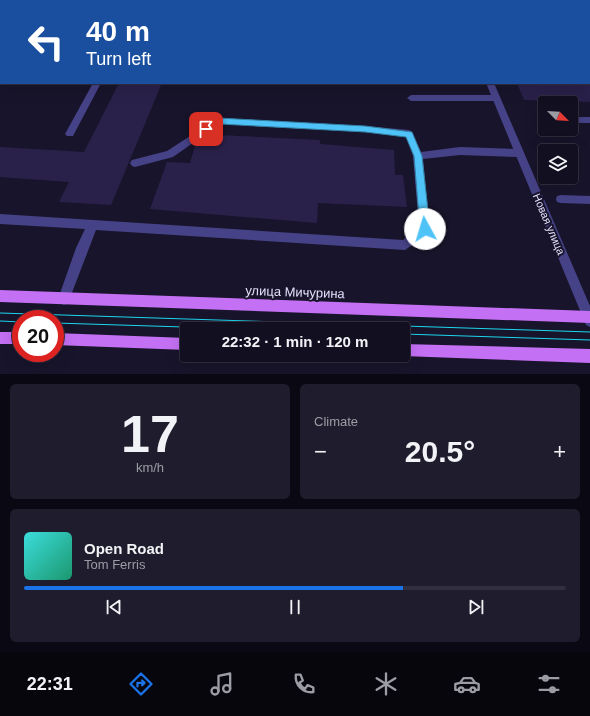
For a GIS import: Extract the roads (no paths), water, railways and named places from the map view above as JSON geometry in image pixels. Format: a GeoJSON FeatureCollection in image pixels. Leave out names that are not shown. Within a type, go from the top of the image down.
{"type":"FeatureCollection","features":[{"type":"Feature","properties":{"kind":"main road","name":"улица Мичурина"},"geometry":{"type":"LineString","coordinates":[[0,296],[589,318]]}},
{"type":"Feature","properties":{"kind":"main road"},"geometry":{"type":"LineString","coordinates":[[0,338],[12,338]]}},
{"type":"Feature","properties":{"kind":"main road"},"geometry":{"type":"LineString","coordinates":[[64,339],[180,344]]}},
{"type":"Feature","properties":{"kind":"main road"},"geometry":{"type":"LineString","coordinates":[[410,350],[590,356]]}},
{"type":"Feature","properties":{"kind":"street"},"geometry":{"type":"LineString","coordinates":[[70,134],[96,84]]}},
{"type":"Feature","properties":{"kind":"street","name":"Новая улица"},"geometry":{"type":"LineString","coordinates":[[490,84],[589,318]]}},
{"type":"Feature","properties":{"kind":"street"},"geometry":{"type":"LineString","coordinates":[[411,98],[496,98]]}},
{"type":"Feature","properties":{"kind":"street"},"geometry":{"type":"LineString","coordinates":[[578,120],[590,120]]}},
{"type":"Feature","properties":{"kind":"street"},"geometry":{"type":"LineString","coordinates":[[0,219],[405,246],[425,229],[418,156],[409,134],[365,129],[218,121],[170,154],[135,162]]}},
{"type":"Feature","properties":{"kind":"street"},"geometry":{"type":"LineString","coordinates":[[418,156],[460,150],[519,153]]}},
{"type":"Feature","properties":{"kind":"street"},"geometry":{"type":"LineString","coordinates":[[561,199],[590,200]]}},
{"type":"Feature","properties":{"kind":"street"},"geometry":{"type":"LineString","coordinates":[[64,299],[82,248],[92,226]]}},
{"type":"Feature","properties":{"kind":"tram line"},"geometry":{"type":"LineString","coordinates":[[0,313],[590,332]]}},
{"type":"Feature","properties":{"kind":"tram line"},"geometry":{"type":"LineString","coordinates":[[0,321],[12,322]]}},
{"type":"Feature","properties":{"kind":"tram line"},"geometry":{"type":"LineString","coordinates":[[64,323],[180,327]]}},
{"type":"Feature","properties":{"kind":"tram line"},"geometry":{"type":"LineString","coordinates":[[410,334],[590,340]]}}]}
